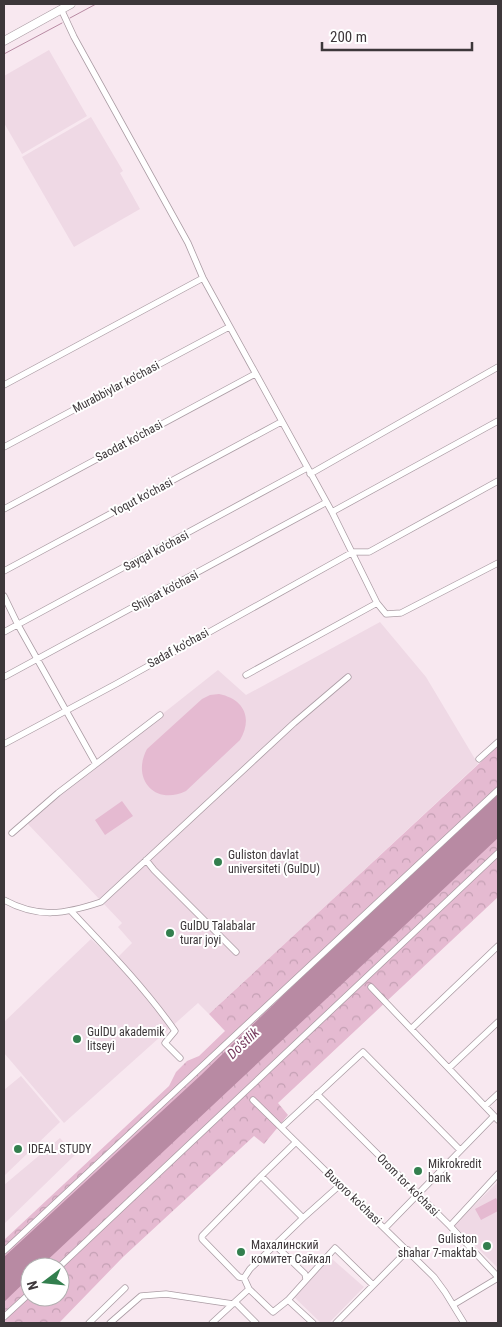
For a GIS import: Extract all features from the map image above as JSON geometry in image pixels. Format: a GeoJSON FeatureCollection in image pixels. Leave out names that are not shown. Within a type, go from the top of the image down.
{"type":"FeatureCollection","features":[{"type":"Feature","properties":{"kind":"main road"},"geometry":{"type":"LineString","coordinates":[[4,41],[71,4]]}},
{"type":"Feature","properties":{"kind":"street"},"geometry":{"type":"LineString","coordinates":[[61,9],[74,37],[188,243],[203,278],[229,327],[332,512],[377,603],[386,614],[401,613],[498,563]]}},
{"type":"Feature","properties":{"kind":"street"},"geometry":{"type":"LineString","coordinates":[[4,385],[203,278]]}},
{"type":"Feature","properties":{"kind":"street","name":"Murabbiylar ko'chasi"},"geometry":{"type":"LineString","coordinates":[[4,447],[229,327]]}},
{"type":"Feature","properties":{"kind":"street"},"geometry":{"type":"LineString","coordinates":[[308,471],[498,366]]}},
{"type":"Feature","properties":{"kind":"street","name":"Saodat ko'chasi"},"geometry":{"type":"LineString","coordinates":[[4,509],[255,374]]}},
{"type":"Feature","properties":{"kind":"street"},"geometry":{"type":"LineString","coordinates":[[332,512],[498,421]]}},
{"type":"Feature","properties":{"kind":"street","name":"Yoqut ko'chasi"},"geometry":{"type":"LineString","coordinates":[[4,571],[281,422]]}},
{"type":"Feature","properties":{"kind":"street","name":"Sayqal ko'chasi"},"geometry":{"type":"LineString","coordinates":[[4,632],[308,471]]}},
{"type":"Feature","properties":{"kind":"street"},"geometry":{"type":"LineString","coordinates":[[353,552],[369,552],[498,481]]}},
{"type":"Feature","properties":{"kind":"street","name":"Shijoat ko'chasi"},"geometry":{"type":"LineString","coordinates":[[4,677],[326,503]]}},
{"type":"Feature","properties":{"kind":"street","name":"Sadaf ko'chasi"},"geometry":{"type":"LineString","coordinates":[[4,744],[353,552]]}},
{"type":"Feature","properties":{"kind":"street"},"geometry":{"type":"LineString","coordinates":[[4,596],[18,625],[96,764]]}},
{"type":"Feature","properties":{"kind":"street"},"geometry":{"type":"LineString","coordinates":[[246,675],[377,603]]}},
{"type":"Feature","properties":{"kind":"street"},"geometry":{"type":"LineString","coordinates":[[5,903],[38,913],[71,910],[101,902],[294,723],[348,677]]}},
{"type":"Feature","properties":{"kind":"street"},"geometry":{"type":"LineString","coordinates":[[12,833],[58,793],[160,716]]}},
{"type":"Feature","properties":{"kind":"street"},"geometry":{"type":"LineString","coordinates":[[479,759],[498,742]]}},
{"type":"Feature","properties":{"kind":"street"},"geometry":{"type":"LineString","coordinates":[[4,1251],[498,790]]}},
{"type":"Feature","properties":{"kind":"street"},"geometry":{"type":"LineString","coordinates":[[70,1257],[498,853]]}},
{"type":"Feature","properties":{"kind":"street"},"geometry":{"type":"LineString","coordinates":[[146,860],[236,952]]}},
{"type":"Feature","properties":{"kind":"street"},"geometry":{"type":"LineString","coordinates":[[71,910],[113,955],[175,1031],[165,1043],[180,1058]]}},
{"type":"Feature","properties":{"kind":"street"},"geometry":{"type":"LineString","coordinates":[[412,1028],[498,946]]}},
{"type":"Feature","properties":{"kind":"street"},"geometry":{"type":"LineString","coordinates":[[371,987],[496,1118],[460,1150],[385,1228]]}},
{"type":"Feature","properties":{"kind":"street"},"geometry":{"type":"LineString","coordinates":[[449,1068],[498,1022]]}},
{"type":"Feature","properties":{"kind":"street"},"geometry":{"type":"LineString","coordinates":[[282,1127],[363,1052],[460,1150]]}},
{"type":"Feature","properties":{"kind":"street","name":"Orom tor ko'chasi"},"geometry":{"type":"LineString","coordinates":[[317,1094],[450,1226],[498,1278]]}},
{"type":"Feature","properties":{"kind":"street"},"geometry":{"type":"LineString","coordinates":[[485,1106],[498,1094]]}},
{"type":"Feature","properties":{"kind":"street","name":"Buxoro ko'chasi"},"geometry":{"type":"LineString","coordinates":[[253,1100],[434,1277],[464,1323]]}},
{"type":"Feature","properties":{"kind":"street"},"geometry":{"type":"LineString","coordinates":[[296,1142],[202,1236],[202,1239],[239,1277],[244,1278],[249,1289],[273,1312],[288,1300],[335,1248],[373,1285]]}},
{"type":"Feature","properties":{"kind":"street"},"geometry":{"type":"LineString","coordinates":[[450,1226],[498,1174]]}},
{"type":"Feature","properties":{"kind":"street"},"geometry":{"type":"LineString","coordinates":[[261,1176],[303,1218]]}},
{"type":"Feature","properties":{"kind":"street"},"geometry":{"type":"LineString","coordinates":[[244,1278],[275,1245],[340,1185]]}},
{"type":"Feature","properties":{"kind":"street"},"geometry":{"type":"LineString","coordinates":[[275,1245],[306,1274],[306,1279]]}},
{"type":"Feature","properties":{"kind":"street"},"geometry":{"type":"LineString","coordinates":[[336,1323],[408,1250]]}},
{"type":"Feature","properties":{"kind":"street"},"geometry":{"type":"LineString","coordinates":[[453,1305],[498,1278]]}},
{"type":"Feature","properties":{"kind":"street"},"geometry":{"type":"LineString","coordinates":[[89,1323],[125,1288]]}},
{"type":"Feature","properties":{"kind":"street"},"geometry":{"type":"LineString","coordinates":[[212,1323],[249,1289]]}},
{"type":"Feature","properties":{"kind":"street"},"geometry":{"type":"LineString","coordinates":[[110,1323],[141,1296],[166,1294],[210,1302],[234,1303],[256,1323]]}},
{"type":"Feature","properties":{"kind":"street"},"geometry":{"type":"LineString","coordinates":[[288,1300],[313,1323]]}},
{"type":"Feature","properties":{"kind":"street"},"geometry":{"type":"LineString","coordinates":[[4,1317],[20,1302]]}},
{"type":"Feature","properties":{"kind":"shaded area"},"geometry":{"type":"Polygon","coordinates":[[[49,50],[87,116],[22,154],[4,123],[4,76],[49,50]]]}},
{"type":"Feature","properties":{"kind":"shaded area"},"geometry":{"type":"Polygon","coordinates":[[[91,117],[123,171],[120,173],[140,209],[74,247],[22,157],[91,117]]]}},
{"type":"Feature","properties":{"kind":"shaded area","name":"Guliston davlat universiteti (GulDU)"},"geometry":{"type":"Polygon","coordinates":[[[380,622],[426,677],[478,764],[209,1014],[198,1003],[64,1123],[4,1053],[4,1022],[91,939],[114,961],[132,943],[118,927],[122,923],[26,822],[218,670],[246,695],[380,622]]]}},
{"type":"Feature","properties":{"kind":"shaded area","name":"IDEAL STUDY"},"geometry":{"type":"Polygon","coordinates":[[[21,1076],[60,1122],[4,1176],[4,1090],[21,1076]]]}},
{"type":"Feature","properties":{"kind":"shaded area"},"geometry":{"type":"Polygon","coordinates":[[[60,1138],[75,1155],[4,1224],[4,1185],[60,1138]]]}},
{"type":"Feature","properties":{"kind":"shaded area","name":"Guliston shahar 7-maktab"},"geometry":{"type":"Polygon","coordinates":[[[498,1182],[498,1268],[454,1225],[498,1182]]]}},
{"type":"Feature","properties":{"kind":"shaded area"},"geometry":{"type":"Polygon","coordinates":[[[331,1258],[364,1287],[329,1323],[321,1323],[293,1296],[331,1258]]]}},
{"type":"Feature","properties":{"kind":"green space"},"geometry":{"type":"Polygon","coordinates":[[[219,694],[235,700],[244,711],[246,724],[240,740],[186,791],[175,795],[165,795],[156,792],[149,787],[144,779],[142,770],[147,749],[202,699],[210,695],[219,694]]]}},
{"type":"Feature","properties":{"kind":"green space"},"geometry":{"type":"Polygon","coordinates":[[[498,746],[498,897],[278,1103],[288,1115],[264,1144],[254,1136],[123,1257],[59,1323],[4,1323],[4,1240],[169,1086],[176,1072],[187,1061],[199,1056],[225,1031],[209,1014],[498,746]]]}},
{"type":"Feature","properties":{"kind":"green space"},"geometry":{"type":"Polygon","coordinates":[[[122,801],[133,816],[105,835],[95,820],[122,801]]]}},
{"type":"Feature","properties":{"kind":"green space"},"geometry":{"type":"Polygon","coordinates":[[[496,1198],[498,1211],[481,1220],[475,1209],[496,1198]]]}},
{"type":"Feature","properties":{"kind":"water","name":"Do'stlik"},"geometry":{"type":"Polygon","coordinates":[[[498,794],[498,838],[51,1257],[20,1257],[20,1287],[4,1302],[4,1257],[201,1075],[343,937],[498,794]]]}},
{"type":"Feature","properties":{"kind":"waterway"},"geometry":{"type":"LineString","coordinates":[[70,18],[96,4]]}},
{"type":"Feature","properties":{"kind":"waterway"},"geometry":{"type":"LineString","coordinates":[[4,54],[62,23]]}},
{"type":"Feature","properties":{"kind":"place","name":"Guliston davlat universiteti (GulDU)"},"geometry":{"type":"Point","coordinates":[218,862]}},
{"type":"Feature","properties":{"kind":"place","name":"GulDU Talabalar turar joyi"},"geometry":{"type":"Point","coordinates":[170,933]}},
{"type":"Feature","properties":{"kind":"place","name":"GulDU akademik litseyi"},"geometry":{"type":"Point","coordinates":[77,1039]}},
{"type":"Feature","properties":{"kind":"place","name":"IDEAL STUDY"},"geometry":{"type":"Point","coordinates":[18,1149]}},
{"type":"Feature","properties":{"kind":"place","name":"Mikrokredit bank"},"geometry":{"type":"Point","coordinates":[418,1171]}},
{"type":"Feature","properties":{"kind":"place","name":"Guliston shahar 7-maktab"},"geometry":{"type":"Point","coordinates":[487,1246]}},
{"type":"Feature","properties":{"kind":"place","name":"Махалинский комитет Сайкал"},"geometry":{"type":"Point","coordinates":[241,1252]}}]}
